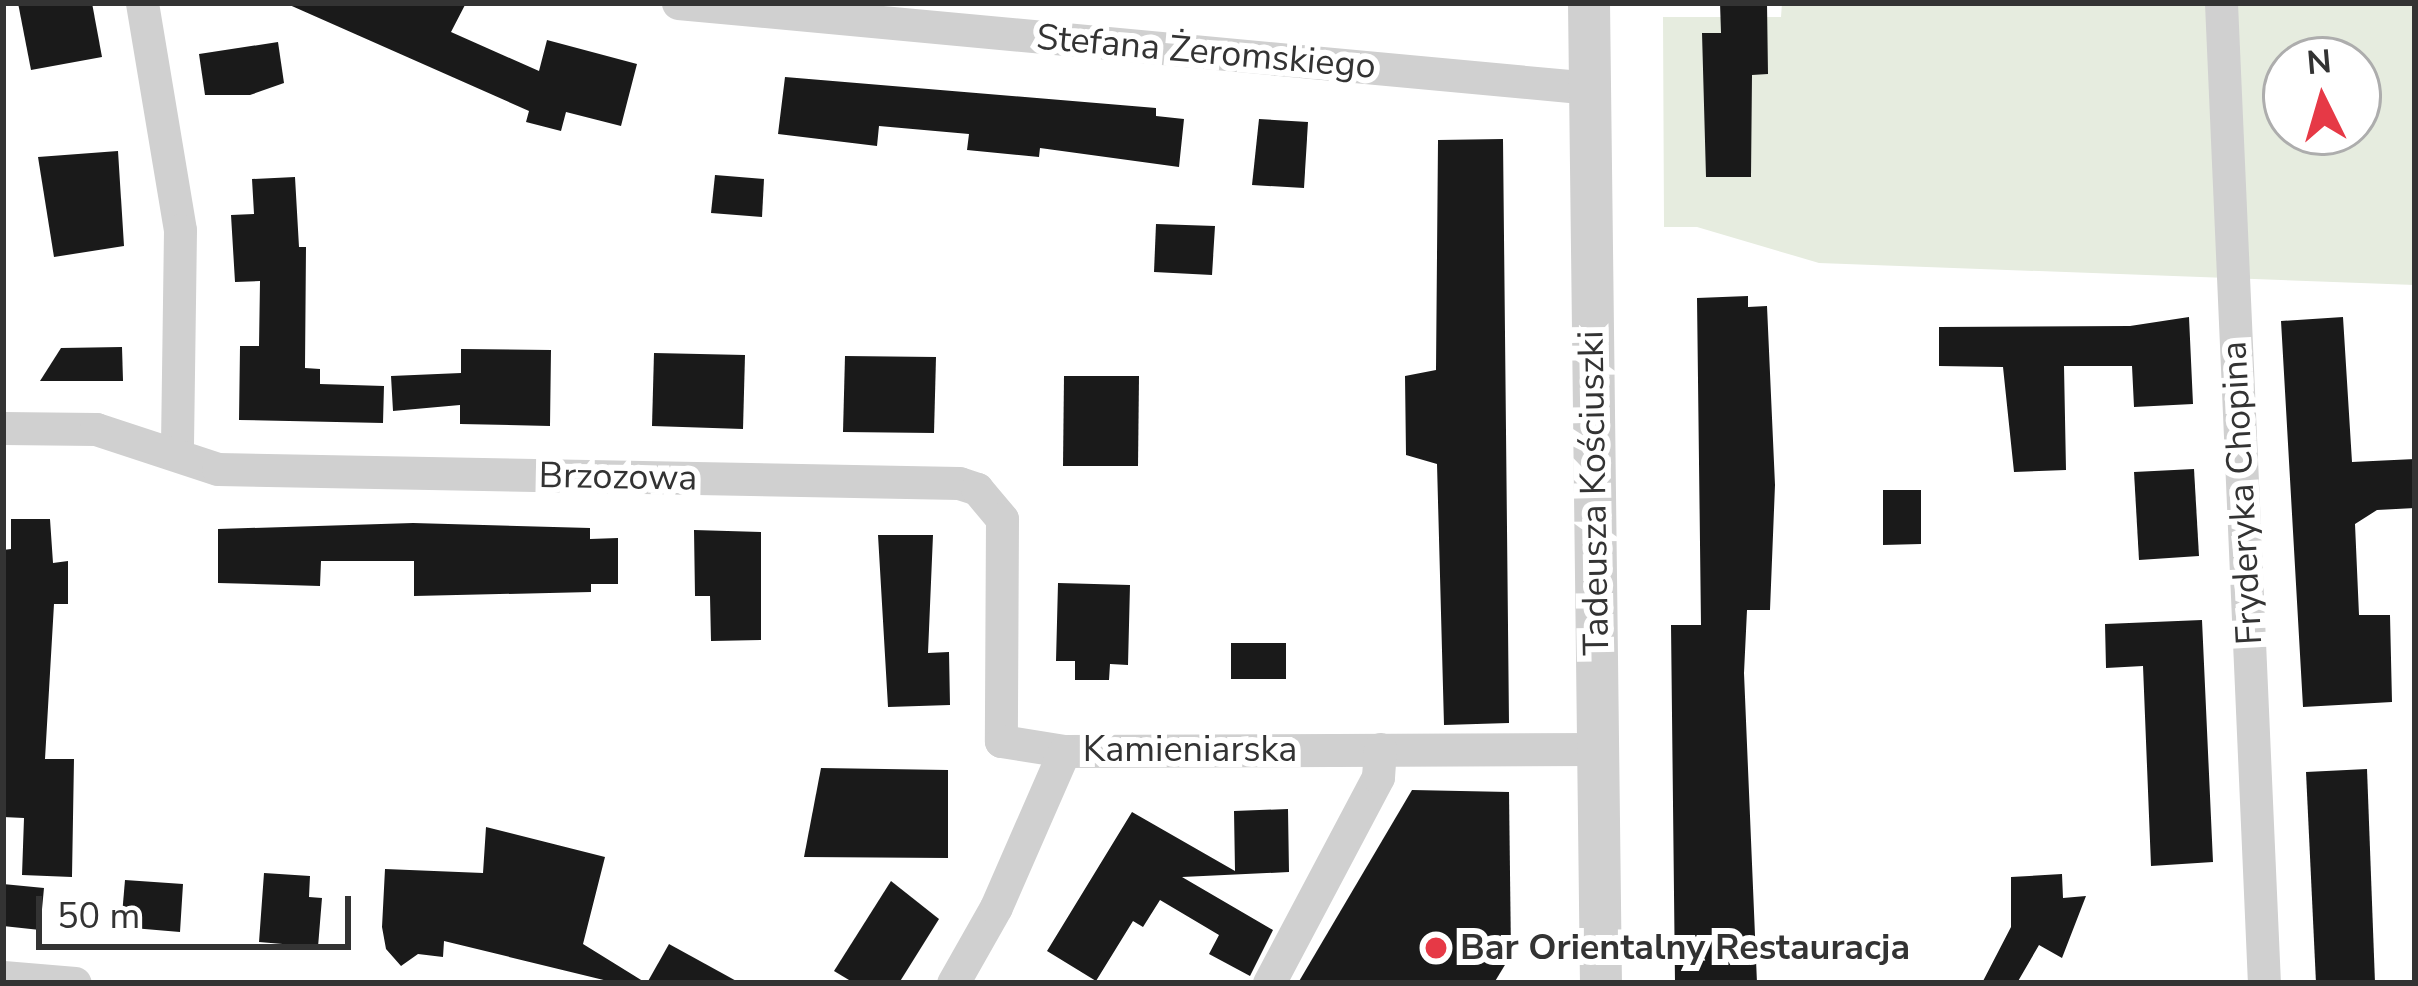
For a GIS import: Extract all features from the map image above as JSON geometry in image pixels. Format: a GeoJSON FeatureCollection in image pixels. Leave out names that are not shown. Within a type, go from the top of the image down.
{"type":"FeatureCollection","features":[{"type":"Feature","properties":{"kind":"street"},"geometry":{"type":"LineString","coordinates":[[142,3],[180,230],[177,454]]}},
{"type":"Feature","properties":{"kind":"street","name":"Stefana Żeromskiego"},"geometry":{"type":"LineString","coordinates":[[678,3],[1591,88]]}},
{"type":"Feature","properties":{"kind":"street","name":"Tadeusza Kościuszki"},"geometry":{"type":"LineString","coordinates":[[1589,3],[1601,983]]}},
{"type":"Feature","properties":{"kind":"street","name":"Fryderyka Chopina"},"geometry":{"type":"LineString","coordinates":[[2222,3],[2264,983]]}},
{"type":"Feature","properties":{"kind":"street","name":"Brzozowa"},"geometry":{"type":"LineString","coordinates":[[3,428],[96,429],[218,470],[959,483],[977,489],[1002,519],[1001,741]]}},
{"type":"Feature","properties":{"kind":"street","name":"Kamieniarska"},"geometry":{"type":"LineString","coordinates":[[1001,741],[1064,751],[1598,749]]}},
{"type":"Feature","properties":{"kind":"street"},"geometry":{"type":"LineString","coordinates":[[1269,983],[1378,777],[1380,749]]}},
{"type":"Feature","properties":{"kind":"street"},"geometry":{"type":"LineString","coordinates":[[953,983],[997,908],[1064,751]]}},
{"type":"Feature","properties":{"kind":"street"},"geometry":{"type":"LineString","coordinates":[[3,977],[75,983]]}},
{"type":"Feature","properties":{"kind":"shaded area"},"geometry":{"type":"Polygon","coordinates":[[[1782,3],[2415,3],[2415,285],[1819,263],[1697,227],[1664,227],[1663,17],[1781,17],[1782,3]]]}},
{"type":"Feature","properties":{"kind":"building"},"geometry":{"type":"Polygon","coordinates":[[[18,3],[92,3],[102,57],[31,70],[18,3]]]}},
{"type":"Feature","properties":{"kind":"building"},"geometry":{"type":"Polygon","coordinates":[[[285,3],[466,3],[451,32],[539,71],[547,40],[637,64],[621,126],[566,112],[561,131],[526,122],[529,111],[285,3]]]}},
{"type":"Feature","properties":{"kind":"building"},"geometry":{"type":"Polygon","coordinates":[[[1720,3],[1767,3],[1768,74],[1752,75],[1751,177],[1706,177],[1702,33],[1721,33],[1720,3]]]}},
{"type":"Feature","properties":{"kind":"building"},"geometry":{"type":"Polygon","coordinates":[[[278,42],[284,83],[250,95],[205,95],[199,54],[278,42]]]}},
{"type":"Feature","properties":{"kind":"building"},"geometry":{"type":"Polygon","coordinates":[[[785,77],[1156,108],[1156,116],[1184,119],[1179,167],[1040,148],[1039,157],[967,150],[969,134],[879,126],[877,146],[778,134],[785,77]]]}},
{"type":"Feature","properties":{"kind":"building"},"geometry":{"type":"Polygon","coordinates":[[[1259,119],[1308,122],[1304,188],[1252,185],[1259,119]]]}},
{"type":"Feature","properties":{"kind":"building"},"geometry":{"type":"Polygon","coordinates":[[[1503,139],[1509,723],[1444,725],[1437,464],[1406,455],[1405,376],[1436,370],[1438,140],[1503,139]]]}},
{"type":"Feature","properties":{"kind":"building"},"geometry":{"type":"Polygon","coordinates":[[[118,151],[124,246],[54,257],[38,157],[118,151]]]}},
{"type":"Feature","properties":{"kind":"building"},"geometry":{"type":"Polygon","coordinates":[[[715,175],[764,179],[762,217],[711,213],[715,175]]]}},
{"type":"Feature","properties":{"kind":"building"},"geometry":{"type":"Polygon","coordinates":[[[295,177],[299,247],[306,247],[305,368],[320,369],[320,384],[384,386],[383,423],[239,420],[240,346],[259,346],[260,281],[235,282],[231,215],[254,214],[252,179],[295,177]]]}},
{"type":"Feature","properties":{"kind":"building"},"geometry":{"type":"Polygon","coordinates":[[[1156,224],[1215,226],[1212,275],[1154,272],[1156,224]]]}},
{"type":"Feature","properties":{"kind":"building"},"geometry":{"type":"Polygon","coordinates":[[[1748,296],[1748,307],[1767,306],[1775,485],[1770,610],[1747,610],[1744,673],[1757,983],[1675,983],[1671,625],[1701,625],[1697,298],[1748,296]]]}},
{"type":"Feature","properties":{"kind":"building"},"geometry":{"type":"Polygon","coordinates":[[[2189,317],[2193,404],[2134,407],[2132,366],[2064,366],[2066,470],[2014,472],[2003,367],[1939,366],[1939,327],[2130,326],[2189,317]]]}},
{"type":"Feature","properties":{"kind":"building"},"geometry":{"type":"Polygon","coordinates":[[[2343,317],[2352,462],[2415,459],[2415,508],[2377,510],[2355,524],[2359,615],[2390,615],[2392,702],[2303,707],[2281,321],[2343,317]]]}},
{"type":"Feature","properties":{"kind":"building"},"geometry":{"type":"Polygon","coordinates":[[[122,347],[123,381],[40,381],[61,348],[122,347]]]}},
{"type":"Feature","properties":{"kind":"building"},"geometry":{"type":"Polygon","coordinates":[[[461,349],[551,350],[550,426],[460,424],[460,405],[393,411],[391,376],[461,373],[461,349]]]}},
{"type":"Feature","properties":{"kind":"building"},"geometry":{"type":"Polygon","coordinates":[[[654,353],[745,355],[743,429],[652,426],[654,353]]]}},
{"type":"Feature","properties":{"kind":"building"},"geometry":{"type":"Polygon","coordinates":[[[845,356],[936,357],[934,433],[843,432],[845,356]]]}},
{"type":"Feature","properties":{"kind":"building"},"geometry":{"type":"Polygon","coordinates":[[[1064,376],[1139,376],[1138,466],[1063,466],[1064,376]]]}},
{"type":"Feature","properties":{"kind":"building"},"geometry":{"type":"Polygon","coordinates":[[[2194,469],[2199,556],[2139,560],[2134,472],[2194,469]]]}},
{"type":"Feature","properties":{"kind":"building"},"geometry":{"type":"Polygon","coordinates":[[[1883,490],[1921,490],[1921,544],[1883,545],[1883,490]]]}},
{"type":"Feature","properties":{"kind":"building"},"geometry":{"type":"Polygon","coordinates":[[[11,519],[50,519],[53,563],[68,561],[68,604],[54,604],[45,759],[74,759],[72,877],[22,875],[24,818],[3,817],[3,550],[11,549],[11,519]]]}},
{"type":"Feature","properties":{"kind":"building"},"geometry":{"type":"Polygon","coordinates":[[[413,523],[590,528],[590,539],[618,538],[618,584],[591,584],[591,592],[414,596],[414,561],[321,561],[320,586],[218,583],[218,529],[413,523]]]}},
{"type":"Feature","properties":{"kind":"building"},"geometry":{"type":"Polygon","coordinates":[[[694,530],[761,532],[761,640],[711,641],[710,596],[695,596],[694,530]]]}},
{"type":"Feature","properties":{"kind":"building"},"geometry":{"type":"Polygon","coordinates":[[[878,535],[933,535],[928,653],[949,652],[950,705],[888,707],[878,535]]]}},
{"type":"Feature","properties":{"kind":"building"},"geometry":{"type":"Polygon","coordinates":[[[1058,583],[1130,585],[1128,665],[1110,664],[1109,680],[1075,680],[1075,661],[1056,661],[1058,583]]]}},
{"type":"Feature","properties":{"kind":"building"},"geometry":{"type":"Polygon","coordinates":[[[2202,620],[2213,862],[2151,866],[2143,666],[2106,668],[2105,624],[2202,620]]]}},
{"type":"Feature","properties":{"kind":"building"},"geometry":{"type":"Polygon","coordinates":[[[1231,643],[1286,643],[1286,679],[1231,679],[1231,643]]]}},
{"type":"Feature","properties":{"kind":"building"},"geometry":{"type":"Polygon","coordinates":[[[821,768],[948,770],[948,858],[804,857],[821,768]]]}},
{"type":"Feature","properties":{"kind":"building"},"geometry":{"type":"Polygon","coordinates":[[[2367,769],[2375,983],[2316,983],[2306,772],[2367,769]]]}},
{"type":"Feature","properties":{"kind":"building"},"geometry":{"type":"Polygon","coordinates":[[[1412,790],[1509,792],[1511,955],[1494,983],[1298,983],[1412,790]]]}},
{"type":"Feature","properties":{"kind":"building"},"geometry":{"type":"Polygon","coordinates":[[[1288,809],[1289,872],[1182,877],[1273,930],[1250,976],[1209,954],[1219,935],[1160,900],[1143,927],[1133,921],[1096,981],[1047,951],[1132,812],[1235,871],[1234,811],[1288,809]]]}},
{"type":"Feature","properties":{"kind":"building"},"geometry":{"type":"Polygon","coordinates":[[[486,827],[605,857],[583,944],[646,983],[616,983],[444,941],[443,957],[418,954],[401,966],[386,949],[382,927],[385,869],[483,873],[486,827]]]}},
{"type":"Feature","properties":{"kind":"building"},"geometry":{"type":"Polygon","coordinates":[[[264,873],[310,876],[309,897],[322,898],[318,947],[259,942],[264,873]]]}},
{"type":"Feature","properties":{"kind":"building"},"geometry":{"type":"Polygon","coordinates":[[[2062,874],[2063,898],[2086,896],[2062,958],[2039,945],[2017,983],[1982,983],[2011,927],[2011,877],[2062,874]]]}},
{"type":"Feature","properties":{"kind":"building"},"geometry":{"type":"Polygon","coordinates":[[[125,880],[183,884],[180,932],[121,927],[125,880]]]}},
{"type":"Feature","properties":{"kind":"building"},"geometry":{"type":"Polygon","coordinates":[[[891,881],[939,919],[899,983],[854,983],[834,971],[891,881]]]}},
{"type":"Feature","properties":{"kind":"building"},"geometry":{"type":"Polygon","coordinates":[[[3,884],[44,888],[40,930],[3,926],[3,884]]]}},
{"type":"Feature","properties":{"kind":"building"},"geometry":{"type":"Polygon","coordinates":[[[669,944],[740,983],[647,983],[669,944]]]}},
{"type":"Feature","properties":{"kind":"place","name":"Bar Orientalny Restauracja"},"geometry":{"type":"Point","coordinates":[1436,948]}}]}
